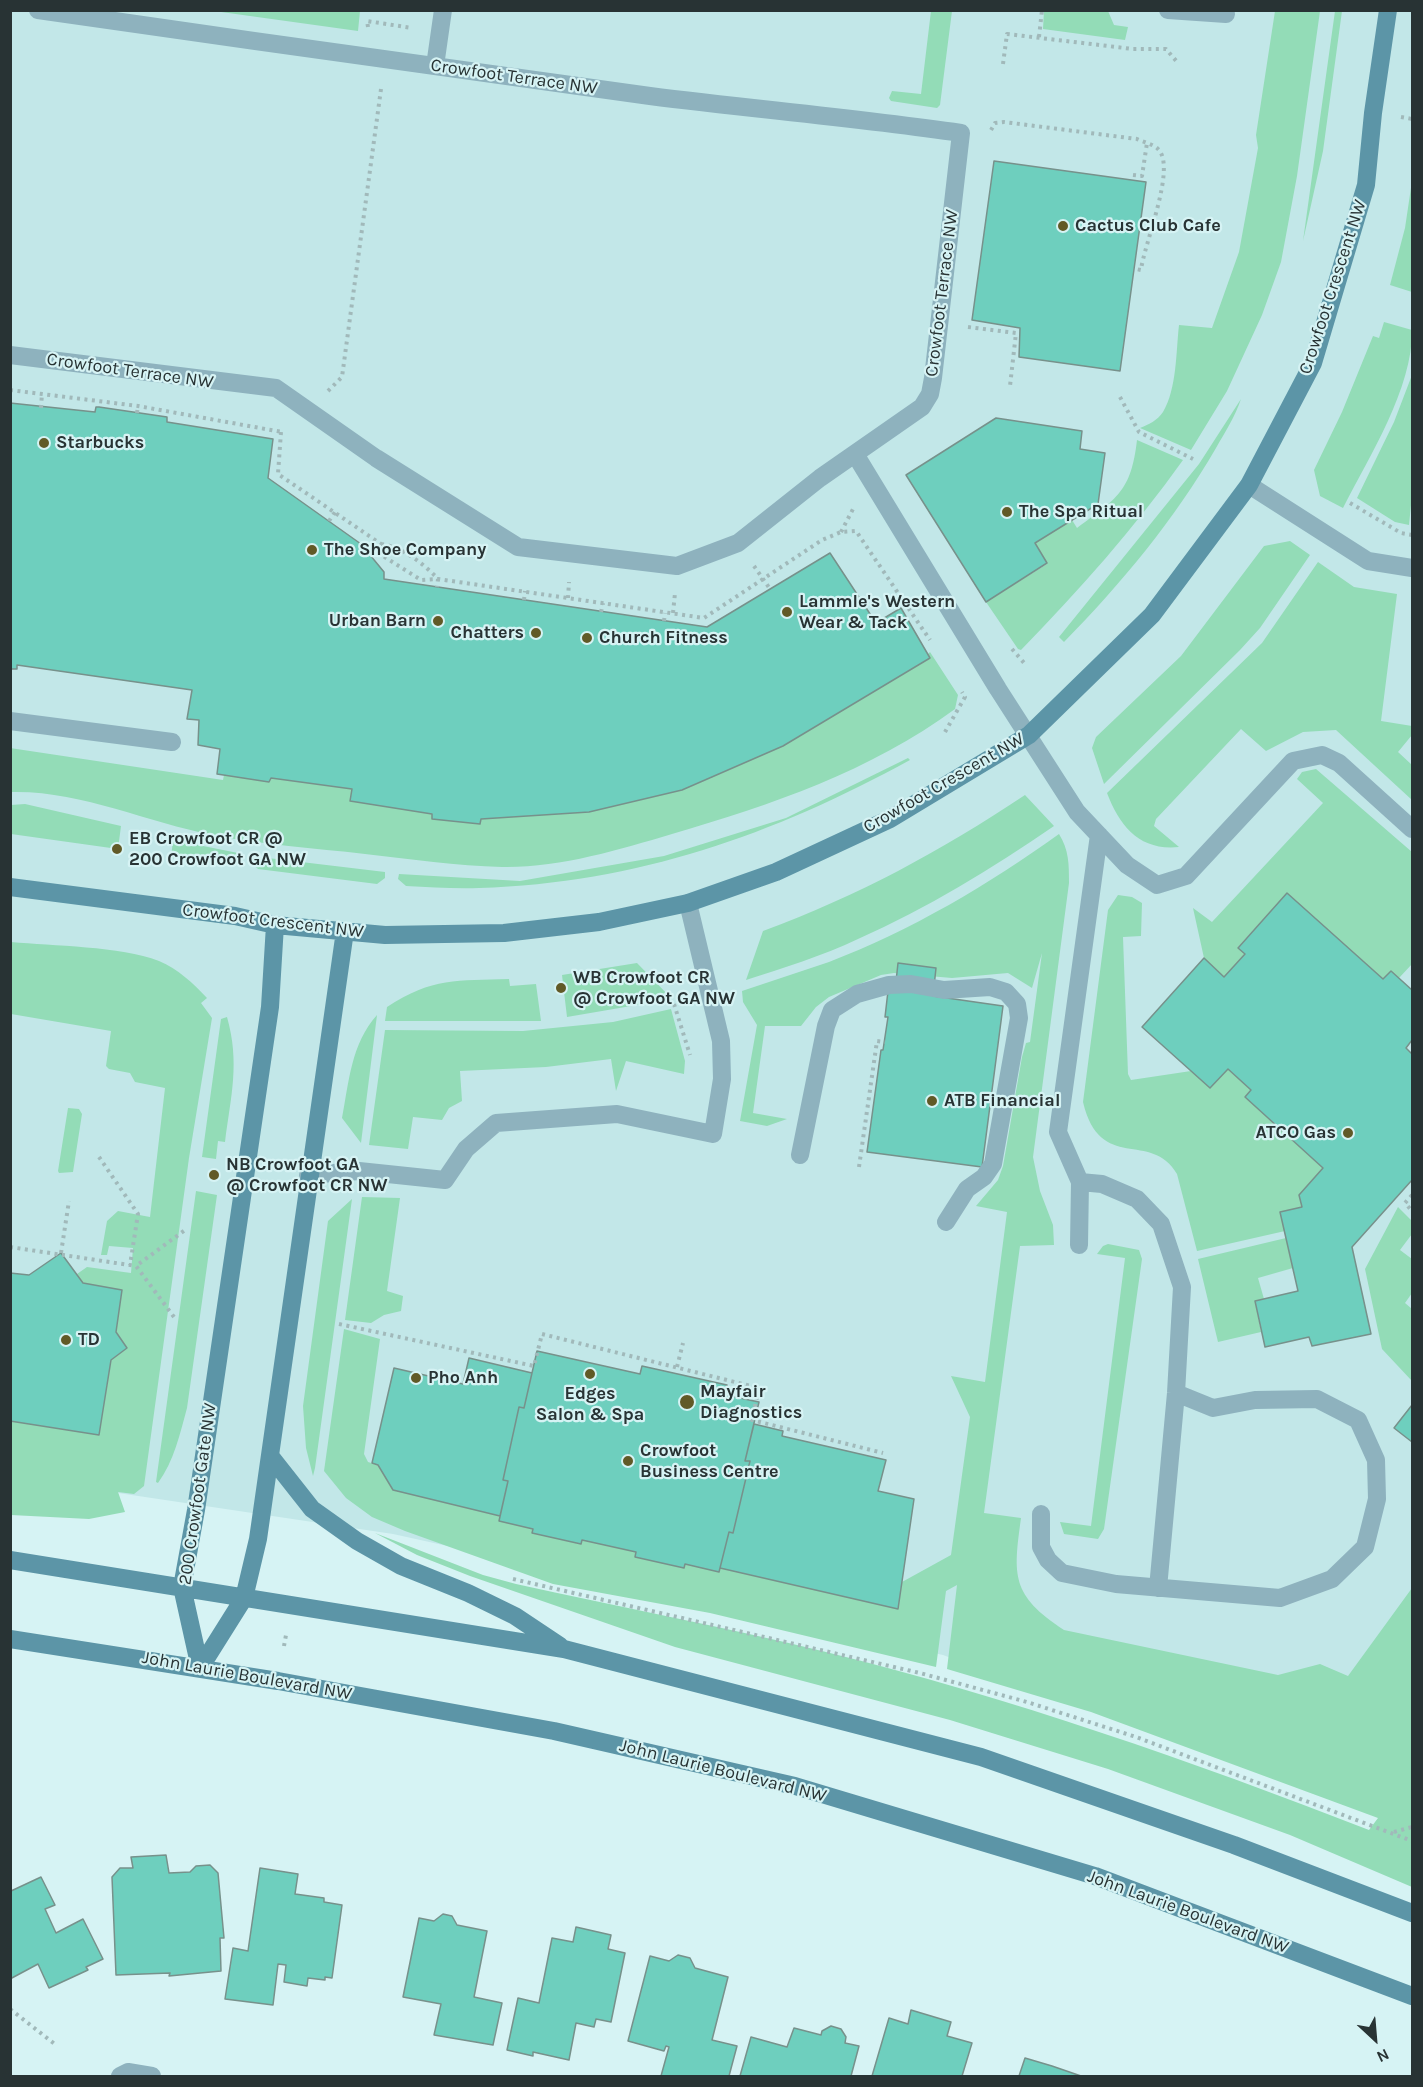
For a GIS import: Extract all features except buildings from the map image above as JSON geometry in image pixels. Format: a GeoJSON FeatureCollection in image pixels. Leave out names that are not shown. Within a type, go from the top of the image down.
{"type":"FeatureCollection","features":[{"type":"Feature","properties":{"kind":"street","name":"Crowfoot Terrace NW"},"geometry":{"type":"LineString","coordinates":[[10,355],[276,388],[376,458],[518,547],[677,567],[738,543],[855,454],[922,407],[930,394],[961,133],[863,119],[652,96],[317,52],[38,10]]}},
{"type":"Feature","properties":{"kind":"street"},"geometry":{"type":"LineString","coordinates":[[435,66],[443,10]]}},
{"type":"Feature","properties":{"kind":"street"},"geometry":{"type":"LineString","coordinates":[[1168,10],[1226,14]]}},
{"type":"Feature","properties":{"kind":"street","name":"Crowfoot Crescent NW"},"geometry":{"type":"LineString","coordinates":[[10,887],[235,916],[275,925],[385,934],[504,933],[599,922],[688,903],[776,872],[890,819],[1029,735],[1152,615],[1250,485],[1313,363],[1366,185],[1373,113],[1389,10]]}},
{"type":"Feature","properties":{"kind":"street"},"geometry":{"type":"LineString","coordinates":[[855,454],[998,689],[1077,812],[1127,866],[1157,885],[1186,876],[1293,761],[1322,755],[1339,763],[1413,829]]}},
{"type":"Feature","properties":{"kind":"street"},"geometry":{"type":"LineString","coordinates":[[1250,485],[1368,561],[1413,568]]}},
{"type":"Feature","properties":{"kind":"street"},"geometry":{"type":"LineString","coordinates":[[10,721],[172,741]]}},
{"type":"Feature","properties":{"kind":"street"},"geometry":{"type":"LineString","coordinates":[[1079,1245],[1080,1182],[1058,1132],[1099,835]]}},
{"type":"Feature","properties":{"kind":"street"},"geometry":{"type":"LineString","coordinates":[[308,1175],[359,1171],[445,1180],[466,1149],[496,1123],[617,1113],[713,1134],[722,1079],[721,1041],[688,903]]}},
{"type":"Feature","properties":{"kind":"street","name":"200 Crowfoot Gate NW"},"geometry":{"type":"LineString","coordinates":[[200,1668],[182,1587],[196,1510],[269,1019],[275,925]]}},
{"type":"Feature","properties":{"kind":"street"},"geometry":{"type":"LineString","coordinates":[[200,1668],[243,1598],[258,1539],[308,1175],[345,931]]}},
{"type":"Feature","properties":{"kind":"street"},"geometry":{"type":"LineString","coordinates":[[800,1155],[826,1026],[832,1010],[856,994],[889,985],[910,984],[944,990],[990,987],[1006,992],[1017,1004],[1019,1018],[993,1164],[984,1177],[967,1189],[946,1222]]}},
{"type":"Feature","properties":{"kind":"street"},"geometry":{"type":"LineString","coordinates":[[1080,1182],[1102,1184],[1137,1199],[1161,1224],[1182,1287],[1176,1393],[1158,1588]]}},
{"type":"Feature","properties":{"kind":"street"},"geometry":{"type":"LineString","coordinates":[[1041,1514],[1041,1547],[1048,1560],[1062,1573],[1089,1580],[1158,1588],[1280,1598],[1332,1579],[1365,1547],[1377,1498],[1376,1460],[1358,1420],[1317,1399],[1255,1400],[1213,1408],[1176,1393]]}},
{"type":"Feature","properties":{"kind":"street"},"geometry":{"type":"LineString","coordinates":[[271,1457],[312,1509],[357,1541],[401,1566],[468,1593],[515,1616],[564,1649]]}},
{"type":"Feature","properties":{"kind":"street"},"geometry":{"type":"LineString","coordinates":[[10,1560],[564,1649],[981,1757],[1234,1845],[1413,1912]]}},
{"type":"Feature","properties":{"kind":"street","name":"John Laurie Boulevard NW"},"geometry":{"type":"LineString","coordinates":[[10,1639],[200,1668],[554,1731],[795,1786],[1095,1876],[1413,1996]]}},
{"type":"Feature","properties":{"kind":"street"},"geometry":{"type":"LineString","coordinates":[[120,2076],[128,2072],[152,2076]]}},
{"type":"Feature","properties":{"kind":"path"},"geometry":{"type":"LineString","coordinates":[[1039,37],[1042,10]]}},
{"type":"Feature","properties":{"kind":"path"},"geometry":{"type":"LineString","coordinates":[[370,32],[367,21],[413,28],[421,22]]}},
{"type":"Feature","properties":{"kind":"path"},"geometry":{"type":"LineString","coordinates":[[1003,64],[1007,34],[1133,49],[1166,49],[1178,63]]}},
{"type":"Feature","properties":{"kind":"path"},"geometry":{"type":"LineString","coordinates":[[325,393],[342,377],[381,88]]}},
{"type":"Feature","properties":{"kind":"path"},"geometry":{"type":"LineString","coordinates":[[989,137],[995,123],[1004,122],[1137,139],[1157,148],[1163,156],[1165,170],[1141,270],[1136,269]]}},
{"type":"Feature","properties":{"kind":"path"},"geometry":{"type":"LineString","coordinates":[[1133,175],[1142,176],[1147,143]]}},
{"type":"Feature","properties":{"kind":"path"},"geometry":{"type":"LineString","coordinates":[[964,326],[1016,333],[1010,386]]}},
{"type":"Feature","properties":{"kind":"path"},"geometry":{"type":"LineString","coordinates":[[10,390],[138,406],[281,432],[286,428]]}},
{"type":"Feature","properties":{"kind":"path"},"geometry":{"type":"LineString","coordinates":[[41,408],[42,393]]}},
{"type":"Feature","properties":{"kind":"path"},"geometry":{"type":"LineString","coordinates":[[1120,397],[1139,432],[1193,459]]}},
{"type":"Feature","properties":{"kind":"path"},"geometry":{"type":"LineString","coordinates":[[137,413],[138,406]]}},
{"type":"Feature","properties":{"kind":"path"},"geometry":{"type":"LineString","coordinates":[[1350,503],[1401,533],[1413,535]]}},
{"type":"Feature","properties":{"kind":"path"},"geometry":{"type":"LineString","coordinates":[[842,531],[855,506]]}},
{"type":"Feature","properties":{"kind":"path"},"geometry":{"type":"LineString","coordinates":[[329,521],[335,513]]}},
{"type":"Feature","properties":{"kind":"path"},"geometry":{"type":"LineString","coordinates":[[856,531],[933,643]]}},
{"type":"Feature","properties":{"kind":"path"},"geometry":{"type":"LineString","coordinates":[[381,544],[393,545],[430,570],[438,579],[437,587]]}},
{"type":"Feature","properties":{"kind":"path"},"geometry":{"type":"LineString","coordinates":[[763,579],[771,589]]}},
{"type":"Feature","properties":{"kind":"path"},"geometry":{"type":"LineString","coordinates":[[525,591],[525,600]]}},
{"type":"Feature","properties":{"kind":"path"},"geometry":{"type":"LineString","coordinates":[[601,612],[603,603]]}},
{"type":"Feature","properties":{"kind":"path"},"geometry":{"type":"LineString","coordinates":[[664,621],[665,612]]}},
{"type":"Feature","properties":{"kind":"path"},"geometry":{"type":"LineString","coordinates":[[945,732],[965,697],[960,688]]}},
{"type":"Feature","properties":{"kind":"path"},"geometry":{"type":"LineString","coordinates":[[674,1004],[691,1061]]}},
{"type":"Feature","properties":{"kind":"path"},"geometry":{"type":"LineString","coordinates":[[859,1167],[877,1041],[885,1042]]}},
{"type":"Feature","properties":{"kind":"path"},"geometry":{"type":"LineString","coordinates":[[99,1158],[138,1214],[133,1265],[174,1317]]}},
{"type":"Feature","properties":{"kind":"path"},"geometry":{"type":"LineString","coordinates":[[1413,1195],[1405,1203],[1413,1211]]}},
{"type":"Feature","properties":{"kind":"path"},"geometry":{"type":"LineString","coordinates":[[61,1253],[69,1201]]}},
{"type":"Feature","properties":{"kind":"path"},"geometry":{"type":"LineString","coordinates":[[10,1247],[133,1265],[185,1230]]}},
{"type":"Feature","properties":{"kind":"path"},"geometry":{"type":"LineString","coordinates":[[339,1324],[534,1366],[542,1334],[759,1388],[752,1420],[883,1453]]}},
{"type":"Feature","properties":{"kind":"path"},"geometry":{"type":"LineString","coordinates":[[677,1367],[683,1343]]}},
{"type":"Feature","properties":{"kind":"path"},"geometry":{"type":"LineString","coordinates":[[503,1576],[523,1583],[596,1597],[920,1673],[1027,1702],[1136,1737],[1413,1841]]}},
{"type":"Feature","properties":{"kind":"path"},"geometry":{"type":"LineString","coordinates":[[284,1646],[287,1628]]}},
{"type":"Feature","properties":{"kind":"path"},"geometry":{"type":"LineString","coordinates":[[1394,1832],[1413,1827]]}},
{"type":"Feature","properties":{"kind":"path"},"geometry":{"type":"LineString","coordinates":[[10,2009],[56,2045]]}},
{"type":"Feature","properties":{"kind":"shaded area"},"geometry":{"type":"Polygon","coordinates":[[[11,11],[1412,11],[1412,1761],[1378,1817],[943,1655],[393,1534],[11,1477],[11,11]]]}},
{"type":"Feature","properties":{"kind":"green space"},"geometry":{"type":"Polygon","coordinates":[[[214,11],[360,11],[358,31],[214,11]]]}},
{"type":"Feature","properties":{"kind":"green space"},"geometry":{"type":"Polygon","coordinates":[[[931,11],[952,11],[940,105],[937,108],[891,101],[889,98],[892,91],[921,94],[931,11]]]}},
{"type":"Feature","properties":{"kind":"green space"},"geometry":{"type":"Polygon","coordinates":[[[1044,11],[1108,11],[1114,25],[1128,27],[1125,40],[1043,29],[1044,11]]]}},
{"type":"Feature","properties":{"kind":"green space"},"geometry":{"type":"Polygon","coordinates":[[[1275,11],[1320,11],[1297,176],[1281,262],[1262,315],[1227,391],[1191,450],[1140,428],[1158,417],[1168,403],[1173,381],[1179,325],[1212,328],[1239,252],[1258,148],[1256,135],[1275,11]]]}},
{"type":"Feature","properties":{"kind":"green space"},"geometry":{"type":"Polygon","coordinates":[[[1335,11],[1342,11],[1323,151],[1303,241],[1335,11]]]}},
{"type":"Feature","properties":{"kind":"green space"},"geometry":{"type":"Polygon","coordinates":[[[1412,181],[1412,292],[1390,285],[1405,228],[1412,181]]]}},
{"type":"Feature","properties":{"kind":"green space"},"geometry":{"type":"Polygon","coordinates":[[[1384,322],[1412,330],[1405,375],[1388,422],[1343,508],[1320,496],[1314,470],[1342,412],[1373,336],[1379,338],[1384,322]]]}},
{"type":"Feature","properties":{"kind":"green space"},"geometry":{"type":"Polygon","coordinates":[[[1412,375],[1412,495],[1409,525],[1395,522],[1357,498],[1394,422],[1412,375]]]}},
{"type":"Feature","properties":{"kind":"green space"},"geometry":{"type":"Polygon","coordinates":[[[1241,399],[1216,448],[1165,525],[1126,574],[1064,642],[1059,637],[1199,464],[1241,399]]]}},
{"type":"Feature","properties":{"kind":"green space"},"geometry":{"type":"Polygon","coordinates":[[[1137,440],[1183,460],[1145,510],[1064,605],[1021,650],[1018,649],[986,602],[1047,564],[1035,543],[1072,520],[1077,528],[1112,501],[1126,483],[1131,471],[1137,440]]]}},
{"type":"Feature","properties":{"kind":"green space"},"geometry":{"type":"Polygon","coordinates":[[[1290,541],[1310,555],[1260,628],[1104,784],[1092,748],[1096,737],[1181,656],[1264,546],[1290,541]]]}},
{"type":"Feature","properties":{"kind":"green space"},"geometry":{"type":"Polygon","coordinates":[[[1318,562],[1354,587],[1397,594],[1381,721],[1412,726],[1412,735],[1398,752],[1412,765],[1412,800],[1336,730],[1303,732],[1266,751],[1241,729],[1156,819],[1154,826],[1179,847],[1153,845],[1143,841],[1125,826],[1107,793],[1262,643],[1318,562]]]}},
{"type":"Feature","properties":{"kind":"green space"},"geometry":{"type":"Polygon","coordinates":[[[930,652],[958,695],[955,709],[889,751],[819,784],[746,811],[610,852],[545,865],[502,867],[468,865],[251,841],[188,829],[87,801],[62,796],[11,792],[10,748],[223,780],[224,775],[269,782],[271,778],[352,789],[432,814],[432,819],[480,824],[481,819],[589,812],[682,790],[783,746],[930,658],[928,654],[930,652]]]}},
{"type":"Feature","properties":{"kind":"green space"},"geometry":{"type":"Polygon","coordinates":[[[908,758],[910,760],[859,787],[807,811],[755,832],[649,865],[537,884],[479,888],[406,886],[398,879],[399,874],[520,881],[664,856],[786,818],[908,758]]]}},
{"type":"Feature","properties":{"kind":"green space"},"geometry":{"type":"Polygon","coordinates":[[[1316,769],[1412,852],[1412,964],[1399,978],[1391,971],[1383,979],[1287,893],[1238,947],[1245,954],[1224,977],[1204,958],[1193,908],[1212,922],[1323,803],[1297,779],[1302,772],[1316,769]]]}},
{"type":"Feature","properties":{"kind":"green space"},"geometry":{"type":"Polygon","coordinates":[[[1025,795],[1054,826],[959,887],[884,927],[816,956],[746,980],[763,931],[833,903],[898,871],[930,854],[1025,795]]]}},
{"type":"Feature","properties":{"kind":"green space"},"geometry":{"type":"Polygon","coordinates":[[[25,804],[121,826],[118,849],[11,834],[11,805],[25,804]]]}},
{"type":"Feature","properties":{"kind":"green space"},"geometry":{"type":"Polygon","coordinates":[[[1059,834],[1067,852],[1069,883],[1033,1157],[1040,1191],[1053,1225],[1054,1245],[1020,1246],[984,1513],[1021,1518],[1017,1555],[1020,1583],[1034,1606],[1064,1630],[1278,1675],[1320,1664],[1348,1676],[1412,1588],[1412,1887],[1290,1835],[1108,1769],[950,1720],[675,1647],[470,1576],[417,1555],[375,1533],[483,1575],[516,1584],[826,1652],[1032,1710],[1168,1755],[1369,1830],[1378,1818],[1091,1712],[947,1669],[957,1585],[946,1591],[936,1667],[710,1613],[553,1584],[372,1517],[346,1498],[324,1471],[344,1329],[380,1339],[364,1454],[368,1462],[378,1465],[393,1490],[500,1516],[499,1521],[533,1529],[533,1533],[580,1544],[582,1540],[636,1552],[636,1557],[683,1568],[685,1564],[719,1572],[720,1568],[898,1609],[902,1582],[951,1555],[970,1417],[951,1376],[985,1382],[1007,1212],[976,1206],[998,1180],[1003,1166],[1022,1057],[1026,1043],[1030,1042],[1042,953],[1032,988],[1008,973],[952,978],[894,973],[881,975],[829,997],[816,1007],[801,1026],[765,1026],[753,1113],[787,1119],[767,1126],[740,1121],[757,1025],[743,1002],[742,991],[829,962],[890,936],[977,888],[1059,834]]]}},
{"type":"Feature","properties":{"kind":"green space"},"geometry":{"type":"Polygon","coordinates":[[[173,840],[238,853],[238,858],[231,865],[171,858],[173,840]]]}},
{"type":"Feature","properties":{"kind":"green space"},"geometry":{"type":"Polygon","coordinates":[[[251,856],[385,872],[385,878],[377,884],[258,869],[250,861],[251,856]]]}},
{"type":"Feature","properties":{"kind":"green space"},"geometry":{"type":"Polygon","coordinates":[[[1118,895],[1132,897],[1142,903],[1141,936],[1123,937],[1128,1074],[1131,1080],[1191,1071],[1210,1088],[1228,1069],[1251,1090],[1245,1097],[1323,1168],[1299,1195],[1302,1207],[1285,1231],[1197,1251],[1177,1174],[1166,1161],[1154,1154],[1113,1145],[1101,1137],[1091,1124],[1083,1102],[1108,910],[1118,895]]]}},
{"type":"Feature","properties":{"kind":"green space"},"geometry":{"type":"Polygon","coordinates":[[[11,942],[106,949],[159,961],[185,977],[207,998],[201,1003],[212,1018],[189,1158],[144,1486],[134,1494],[118,1492],[125,1512],[89,1519],[11,1515],[10,1421],[99,1435],[111,1360],[127,1348],[116,1332],[122,1290],[83,1283],[77,1274],[87,1267],[131,1273],[133,1248],[109,1246],[107,1255],[101,1255],[107,1221],[118,1211],[150,1217],[165,1088],[135,1082],[130,1073],[109,1069],[106,1066],[111,1031],[11,1014],[11,942]]]}},
{"type":"Feature","properties":{"kind":"green space"},"geometry":{"type":"Polygon","coordinates":[[[637,963],[672,999],[567,1017],[562,975],[637,963]]]}},
{"type":"Feature","properties":{"kind":"green space"},"geometry":{"type":"Polygon","coordinates":[[[509,979],[510,986],[536,984],[541,1021],[385,1021],[387,1007],[403,997],[432,985],[460,981],[509,979]]]}},
{"type":"Feature","properties":{"kind":"green space"},"geometry":{"type":"Polygon","coordinates":[[[671,1009],[685,1061],[684,1074],[626,1061],[616,1091],[611,1059],[546,1067],[460,1071],[462,1101],[449,1108],[442,1120],[413,1117],[408,1149],[369,1145],[385,1030],[523,1031],[613,1022],[671,1009]]]}},
{"type":"Feature","properties":{"kind":"green space"},"geometry":{"type":"Polygon","coordinates":[[[377,1015],[361,1143],[342,1118],[356,1051],[368,1026],[377,1015]]]}},
{"type":"Feature","properties":{"kind":"green space"},"geometry":{"type":"Polygon","coordinates":[[[227,1017],[234,1064],[232,1094],[225,1142],[218,1141],[216,1159],[202,1157],[221,1019],[227,1017]]]}},
{"type":"Feature","properties":{"kind":"green space"},"geometry":{"type":"Polygon","coordinates":[[[68,1108],[79,1109],[82,1114],[73,1172],[59,1173],[58,1171],[68,1108]]]}},
{"type":"Feature","properties":{"kind":"green space"},"geometry":{"type":"Polygon","coordinates":[[[196,1191],[217,1195],[187,1408],[172,1456],[158,1483],[156,1482],[196,1191]]]}},
{"type":"Feature","properties":{"kind":"green space"},"geometry":{"type":"Polygon","coordinates":[[[362,1197],[400,1198],[387,1291],[403,1296],[401,1311],[384,1315],[371,1323],[345,1320],[362,1197]]]}},
{"type":"Feature","properties":{"kind":"green space"},"geometry":{"type":"Polygon","coordinates":[[[352,1199],[313,1476],[306,1448],[303,1406],[328,1221],[352,1199]]]}},
{"type":"Feature","properties":{"kind":"green space"},"geometry":{"type":"Polygon","coordinates":[[[1398,1207],[1412,1221],[1412,1234],[1400,1250],[1412,1259],[1412,1293],[1405,1303],[1412,1309],[1412,1381],[1382,1349],[1365,1269],[1398,1207]]]}},
{"type":"Feature","properties":{"kind":"green space"},"geometry":{"type":"Polygon","coordinates":[[[1286,1238],[1293,1268],[1258,1278],[1264,1299],[1255,1301],[1261,1332],[1218,1342],[1198,1259],[1286,1238]]]}},
{"type":"Feature","properties":{"kind":"green space"},"geometry":{"type":"Polygon","coordinates":[[[1108,1244],[1139,1250],[1142,1259],[1104,1529],[1098,1539],[1064,1534],[1060,1522],[1091,1526],[1125,1258],[1097,1254],[1103,1246],[1108,1244]]]}},
{"type":"Feature","properties":{"kind":"place","name":"Cactus Club Cafe"},"geometry":{"type":"Point","coordinates":[1063,226]}},
{"type":"Feature","properties":{"kind":"place","name":"Starbucks"},"geometry":{"type":"Point","coordinates":[44,443]}},
{"type":"Feature","properties":{"kind":"place","name":"The Spa Ritual"},"geometry":{"type":"Point","coordinates":[1007,512]}},
{"type":"Feature","properties":{"kind":"place","name":"The Shoe Company"},"geometry":{"type":"Point","coordinates":[312,550]}},
{"type":"Feature","properties":{"kind":"place","name":"Lammle's Western Wear & Tack"},"geometry":{"type":"Point","coordinates":[787,612]}},
{"type":"Feature","properties":{"kind":"place","name":"Urban Barn"},"geometry":{"type":"Point","coordinates":[438,621]}},
{"type":"Feature","properties":{"kind":"place","name":"Chatters"},"geometry":{"type":"Point","coordinates":[536,633]}},
{"type":"Feature","properties":{"kind":"place","name":"Church Fitness"},"geometry":{"type":"Point","coordinates":[587,638]}},
{"type":"Feature","properties":{"kind":"place","name":"EB Crowfoot CR @ 200 Crowfoot GA NW"},"geometry":{"type":"Point","coordinates":[117,849]}},
{"type":"Feature","properties":{"kind":"place","name":"WB Crowfoot CR @ Crowfoot GA NW"},"geometry":{"type":"Point","coordinates":[561,988]}},
{"type":"Feature","properties":{"kind":"place","name":"ATB Financial"},"geometry":{"type":"Point","coordinates":[932,1101]}},
{"type":"Feature","properties":{"kind":"place","name":"ATCO Gas"},"geometry":{"type":"Point","coordinates":[1348,1133]}},
{"type":"Feature","properties":{"kind":"place","name":"NB Crowfoot GA @ Crowfoot CR NW"},"geometry":{"type":"Point","coordinates":[214,1175]}},
{"type":"Feature","properties":{"kind":"place","name":"TD"},"geometry":{"type":"Point","coordinates":[66,1340]}},
{"type":"Feature","properties":{"kind":"place","name":"Edges Salon & Spa"},"geometry":{"type":"Point","coordinates":[590,1374]}},
{"type":"Feature","properties":{"kind":"place","name":"Pho Anh"},"geometry":{"type":"Point","coordinates":[416,1378]}},
{"type":"Feature","properties":{"kind":"place","name":"Mayfair Diagnostics"},"geometry":{"type":"Point","coordinates":[687,1402]}},
{"type":"Feature","properties":{"kind":"place","name":"Crowfoot Business Centre"},"geometry":{"type":"Point","coordinates":[628,1461]}}]}
